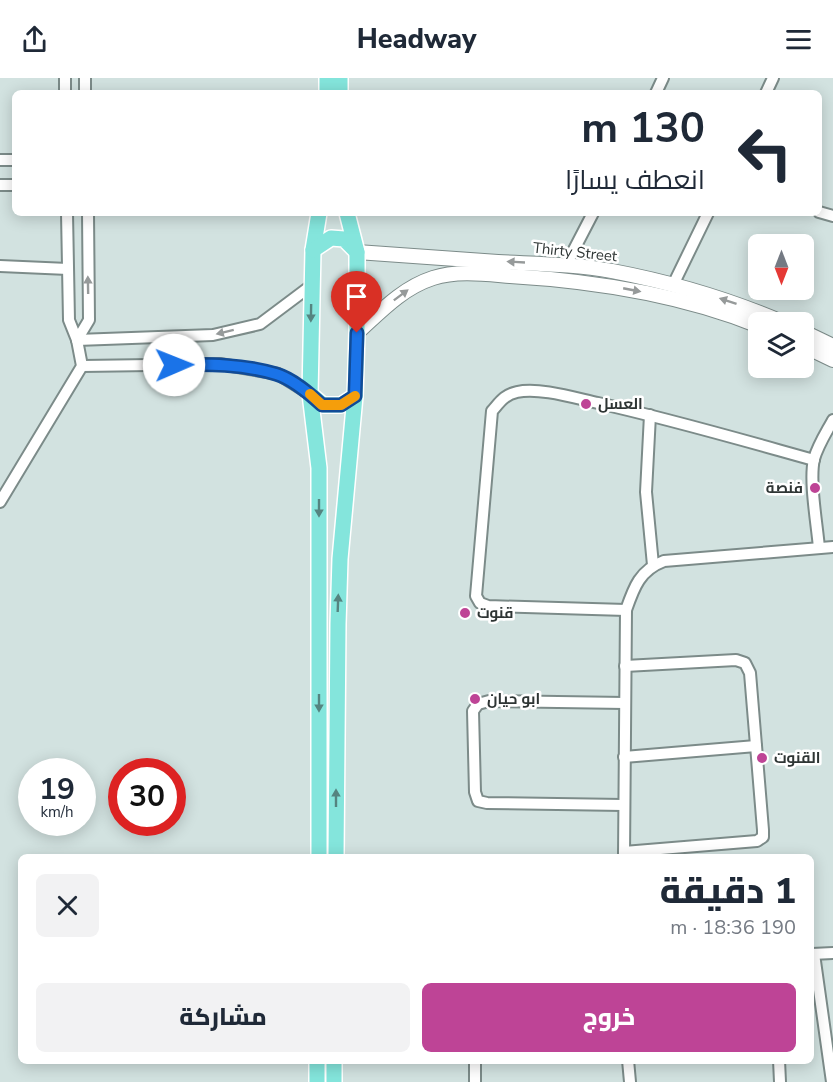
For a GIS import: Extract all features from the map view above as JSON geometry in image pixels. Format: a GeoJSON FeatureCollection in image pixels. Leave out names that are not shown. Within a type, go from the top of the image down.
{"type":"FeatureCollection","features":[{"type":"Feature","properties":{"kind":"main road"},"geometry":{"type":"LineString","coordinates":[[319,216],[313,250],[310,394],[319,468],[319,854]]}},
{"type":"Feature","properties":{"kind":"main road"},"geometry":{"type":"LineString","coordinates":[[336,854],[340,559],[355,396],[357,333],[357,252],[348,216]]}},
{"type":"Feature","properties":{"kind":"main road"},"geometry":{"type":"LineString","coordinates":[[313,250],[331,238],[344,239],[357,252]]}},
{"type":"Feature","properties":{"kind":"main road","name":"Thirty Street"},"geometry":{"type":"LineString","coordinates":[[357,252],[566,265],[611,271],[673,285],[759,312]]}},
{"type":"Feature","properties":{"kind":"main road"},"geometry":{"type":"LineString","coordinates":[[609,286],[611,271]]}},
{"type":"Feature","properties":{"kind":"main road","name":"Thirty Street"},"geometry":{"type":"LineString","coordinates":[[357,333],[408,289],[436,277],[450,274],[499,275],[609,286],[668,297],[748,322]]}},
{"type":"Feature","properties":{"kind":"main road"},"geometry":{"type":"LineString","coordinates":[[814,337],[833,346]]}},
{"type":"Feature","properties":{"kind":"main road"},"geometry":{"type":"LineString","coordinates":[[814,351],[833,360]]}},
{"type":"Feature","properties":{"kind":"main road"},"geometry":{"type":"LineString","coordinates":[[310,394],[322,405],[341,405],[355,396]]}},
{"type":"Feature","properties":{"kind":"main road"},"geometry":{"type":"LineString","coordinates":[[317,1064],[317,1082]]}},
{"type":"Feature","properties":{"kind":"main road"},"geometry":{"type":"LineString","coordinates":[[334,1064],[334,1082]]}},
{"type":"Feature","properties":{"kind":"street"},"geometry":{"type":"LineString","coordinates":[[0,501],[81,366],[77,340],[69,320],[66,216]]}},
{"type":"Feature","properties":{"kind":"street"},"geometry":{"type":"LineString","coordinates":[[77,340],[89,320],[88,216]]}},
{"type":"Feature","properties":{"kind":"street"},"geometry":{"type":"LineString","coordinates":[[566,265],[591,216]]}},
{"type":"Feature","properties":{"kind":"street"},"geometry":{"type":"LineString","coordinates":[[673,285],[707,216]]}},
{"type":"Feature","properties":{"kind":"street"},"geometry":{"type":"LineString","coordinates":[[0,266],[68,269]]}},
{"type":"Feature","properties":{"kind":"street"},"geometry":{"type":"LineString","coordinates":[[77,340],[213,335],[260,324],[312,285]]}},
{"type":"Feature","properties":{"kind":"street"},"geometry":{"type":"LineString","coordinates":[[81,366],[220,364],[278,374],[310,394]]}},
{"type":"Feature","properties":{"kind":"street"},"geometry":{"type":"LineString","coordinates":[[626,610],[488,606],[480,603],[476,596],[492,411],[505,396],[518,392],[539,392],[650,415],[814,460]]}},
{"type":"Feature","properties":{"kind":"street"},"geometry":{"type":"LineString","coordinates":[[650,415],[646,492],[653,565]]}},
{"type":"Feature","properties":{"kind":"street"},"geometry":{"type":"LineString","coordinates":[[819,548],[813,478],[814,460],[833,420]]}},
{"type":"Feature","properties":{"kind":"street"},"geometry":{"type":"LineString","coordinates":[[625,666],[736,660],[745,663],[750,673],[763,837],[757,841],[624,854],[623,805],[625,703],[625,666],[626,610],[636,584],[644,572],[664,561],[833,547]]}},
{"type":"Feature","properties":{"kind":"street"},"geometry":{"type":"LineString","coordinates":[[623,805],[478,801],[475,792],[473,711],[478,704],[489,701],[625,703]]}},
{"type":"Feature","properties":{"kind":"street"},"geometry":{"type":"LineString","coordinates":[[624,757],[756,746]]}},
{"type":"Feature","properties":{"kind":"street"},"geometry":{"type":"LineString","coordinates":[[814,954],[833,953]]}},
{"type":"Feature","properties":{"kind":"street"},"geometry":{"type":"LineString","coordinates":[[814,960],[832,1082]]}},
{"type":"Feature","properties":{"kind":"street"},"geometry":{"type":"LineString","coordinates":[[475,1082],[476,1064]]}},
{"type":"Feature","properties":{"kind":"street"},"geometry":{"type":"LineString","coordinates":[[628,1064],[630,1082]]}},
{"type":"Feature","properties":{"kind":"street"},"geometry":{"type":"LineString","coordinates":[[779,1064],[780,1082]]}},
{"type":"Feature","properties":{"kind":"slow traffic"},"geometry":{"type":"LineString","coordinates":[[310,394],[322,405],[341,405],[355,396]]}},
{"type":"Feature","properties":{"kind":"place","name":"العسل"},"geometry":{"type":"Point","coordinates":[586,404]}},
{"type":"Feature","properties":{"kind":"place","name":"فنصة"},"geometry":{"type":"Point","coordinates":[815,488]}},
{"type":"Feature","properties":{"kind":"place","name":"قنوت"},"geometry":{"type":"Point","coordinates":[465,613]}},
{"type":"Feature","properties":{"kind":"place","name":"ابو حيان"},"geometry":{"type":"Point","coordinates":[475,699]}},
{"type":"Feature","properties":{"kind":"place","name":"القنوت"},"geometry":{"type":"Point","coordinates":[762,758]}},
{"type":"Feature","properties":{"kind":"route"},"geometry":{"type":"LineString","coordinates":[[174,365],[220,364],[278,374],[310,394],[322,405],[341,405],[355,396],[357,333]]}}]}
